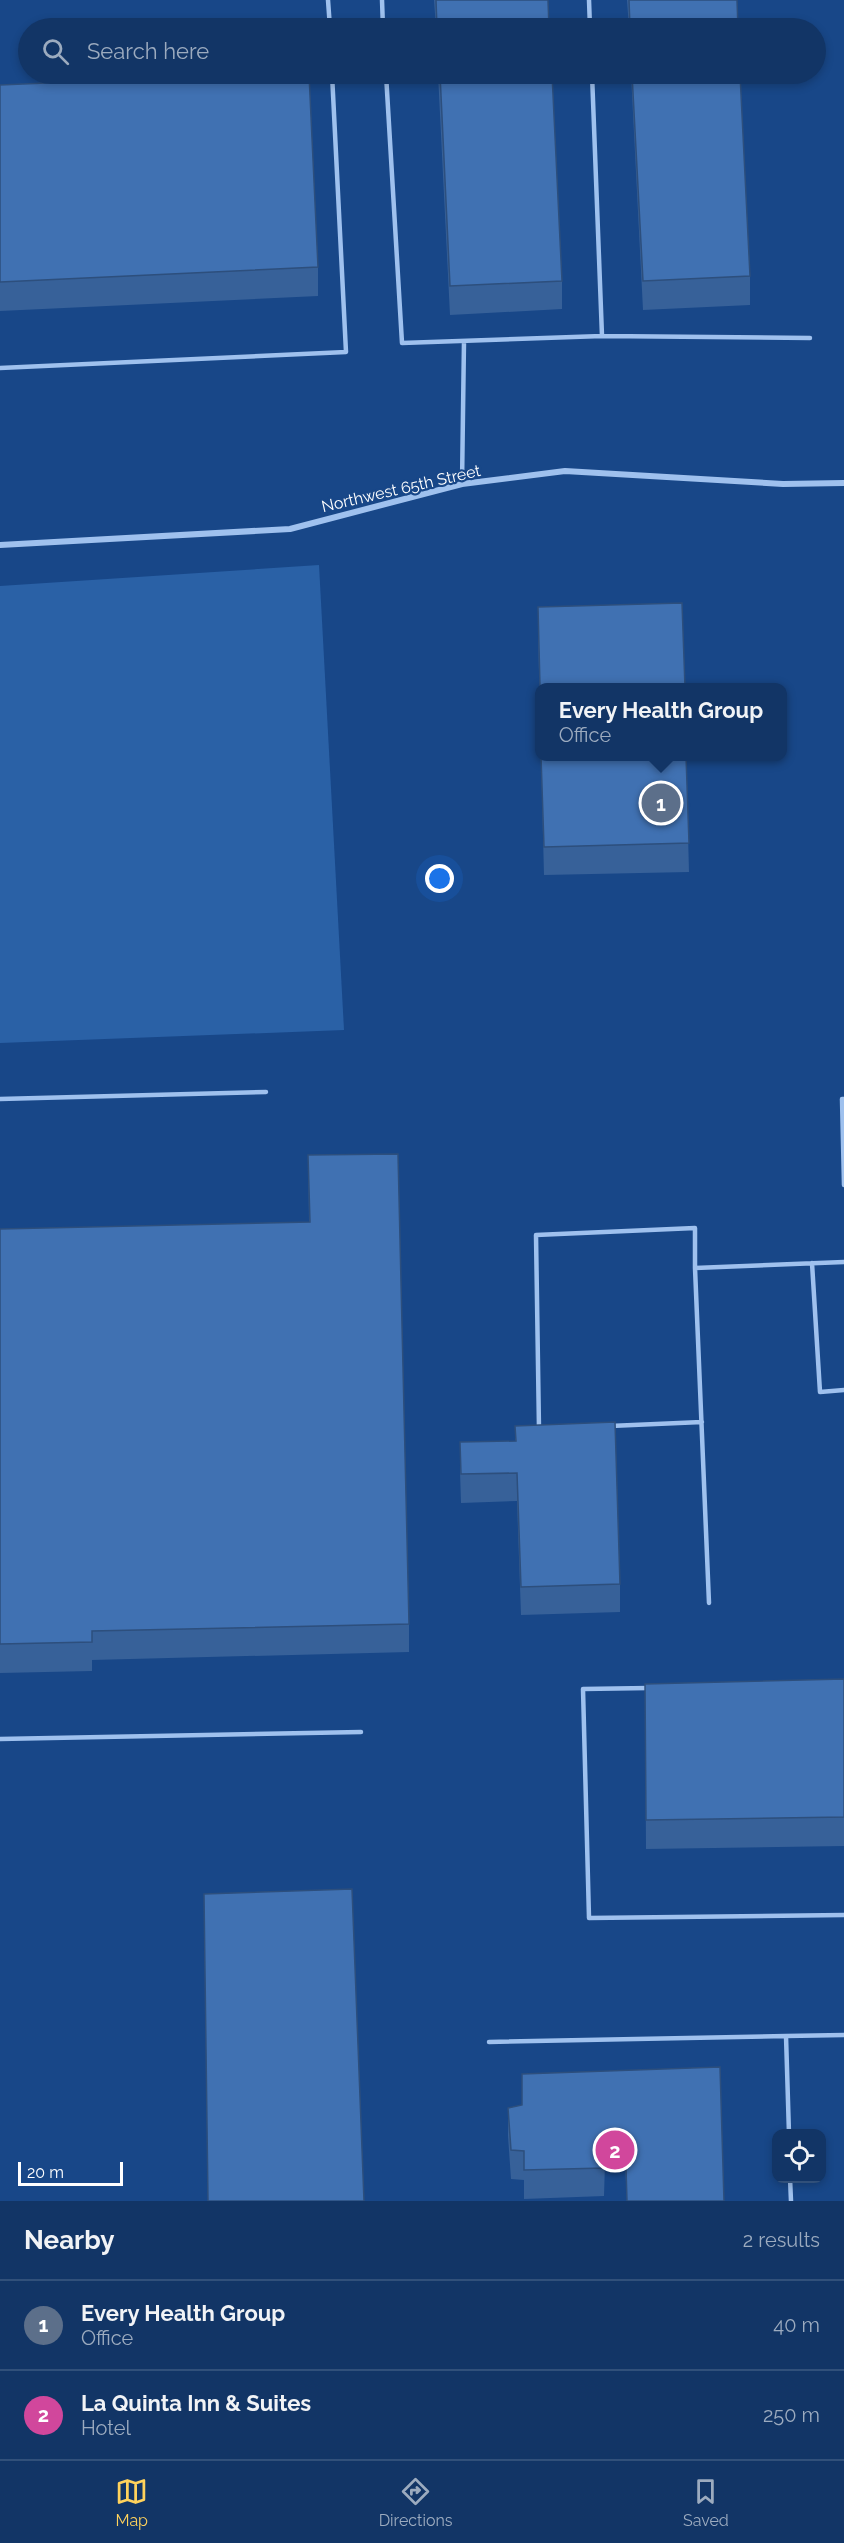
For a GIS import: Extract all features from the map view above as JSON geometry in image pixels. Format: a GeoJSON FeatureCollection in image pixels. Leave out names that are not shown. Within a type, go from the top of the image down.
{"type":"FeatureCollection","features":[{"type":"Feature","properties":{"kind":"street","name":"Northwest 65th Street"},"geometry":{"type":"LineString","coordinates":[[0,545],[290,529],[462,484],[566,471],[783,484],[844,483]]}},
{"type":"Feature","properties":{"kind":"lane"},"geometry":{"type":"LineString","coordinates":[[328,0],[329,18]]}},
{"type":"Feature","properties":{"kind":"lane"},"geometry":{"type":"LineString","coordinates":[[382,0],[383,18]]}},
{"type":"Feature","properties":{"kind":"lane"},"geometry":{"type":"LineString","coordinates":[[589,0],[590,18]]}},
{"type":"Feature","properties":{"kind":"lane"},"geometry":{"type":"LineString","coordinates":[[0,368],[346,352],[333,84]]}},
{"type":"Feature","properties":{"kind":"lane"},"geometry":{"type":"LineString","coordinates":[[387,84],[402,343],[602,336],[810,338]]}},
{"type":"Feature","properties":{"kind":"lane"},"geometry":{"type":"LineString","coordinates":[[592,84],[602,336]]}},
{"type":"Feature","properties":{"kind":"lane"},"geometry":{"type":"LineString","coordinates":[[462,484],[464,341]]}},
{"type":"Feature","properties":{"kind":"lane"},"geometry":{"type":"LineString","coordinates":[[0,1098],[266,1092]]}},
{"type":"Feature","properties":{"kind":"lane"},"geometry":{"type":"LineString","coordinates":[[844,1099],[842,1099],[844,1185]]}},
{"type":"Feature","properties":{"kind":"lane"},"geometry":{"type":"LineString","coordinates":[[549,1428],[537,1429],[536,1235],[695,1228],[709,1604]]}},
{"type":"Feature","properties":{"kind":"lane"},"geometry":{"type":"LineString","coordinates":[[695,1268],[844,1262]]}},
{"type":"Feature","properties":{"kind":"lane"},"geometry":{"type":"LineString","coordinates":[[812,1263],[820,1392],[844,1390]]}},
{"type":"Feature","properties":{"kind":"lane"},"geometry":{"type":"LineString","coordinates":[[608,1426],[702,1422]]}},
{"type":"Feature","properties":{"kind":"lane"},"geometry":{"type":"LineString","coordinates":[[654,1688],[583,1689],[589,1918],[844,1915]]}},
{"type":"Feature","properties":{"kind":"lane"},"geometry":{"type":"LineString","coordinates":[[0,1739],[361,1732]]}},
{"type":"Feature","properties":{"kind":"lane"},"geometry":{"type":"LineString","coordinates":[[489,2042],[844,2035]]}},
{"type":"Feature","properties":{"kind":"lane"},"geometry":{"type":"LineString","coordinates":[[786,2036],[789,2129]]}},
{"type":"Feature","properties":{"kind":"lane"},"geometry":{"type":"LineString","coordinates":[[790,2183],[791,2201]]}},
{"type":"Feature","properties":{"kind":"shaded area"},"geometry":{"type":"Polygon","coordinates":[[[319,565],[344,1030],[0,1043],[0,586],[319,565]]]}},
{"type":"Feature","properties":{"kind":"building"},"geometry":{"type":"Polygon","coordinates":[[[436,0],[548,0],[549,18],[437,18],[436,0]]]}},
{"type":"Feature","properties":{"kind":"building"},"geometry":{"type":"Polygon","coordinates":[[[629,0],[737,0],[738,18],[630,18],[629,0]]]}},
{"type":"Feature","properties":{"kind":"building"},"geometry":{"type":"Polygon","coordinates":[[[309,84],[318,267],[0,282],[0,85],[309,84]]]}},
{"type":"Feature","properties":{"kind":"building"},"geometry":{"type":"Polygon","coordinates":[[[440,84],[552,84],[562,281],[450,286],[440,84]]]}},
{"type":"Feature","properties":{"kind":"building"},"geometry":{"type":"Polygon","coordinates":[[[633,84],[740,84],[750,276],[643,281],[633,84]]]}},
{"type":"Feature","properties":{"kind":"building"},"geometry":{"type":"Polygon","coordinates":[[[682,603],[685,683],[540,683],[538,607],[682,603]]]}},
{"type":"Feature","properties":{"kind":"building"},"geometry":{"type":"Polygon","coordinates":[[[541,761],[686,761],[689,843],[544,847],[541,761]]]}},
{"type":"Feature","properties":{"kind":"building"},"geometry":{"type":"Polygon","coordinates":[[[398,1154],[409,1624],[92,1631],[92,1642],[0,1644],[0,1229],[310,1222],[308,1155],[398,1154]]]}},
{"type":"Feature","properties":{"kind":"building"},"geometry":{"type":"Polygon","coordinates":[[[615,1422],[620,1584],[521,1587],[517,1473],[461,1474],[460,1442],[516,1441],[515,1426],[615,1422]]]}},
{"type":"Feature","properties":{"kind":"building"},"geometry":{"type":"Polygon","coordinates":[[[844,1679],[844,1817],[646,1820],[645,1684],[844,1679]]]}},
{"type":"Feature","properties":{"kind":"building"},"geometry":{"type":"Polygon","coordinates":[[[352,1889],[364,2201],[208,2201],[204,1894],[352,1889]]]}},
{"type":"Feature","properties":{"kind":"building"},"geometry":{"type":"Polygon","coordinates":[[[720,2067],[724,2201],[627,2201],[625,2134],[605,2135],[604,2168],[524,2170],[524,2151],[511,2150],[508,2108],[522,2105],[522,2074],[720,2067]]]}},
{"type":"Feature","properties":{"kind":"place","name":"Every Health Group"},"geometry":{"type":"Point","coordinates":[661,803]}},
{"type":"Feature","properties":{"kind":"place","name":"La Quinta Inn & Suites"},"geometry":{"type":"Point","coordinates":[615,2150]}}]}
